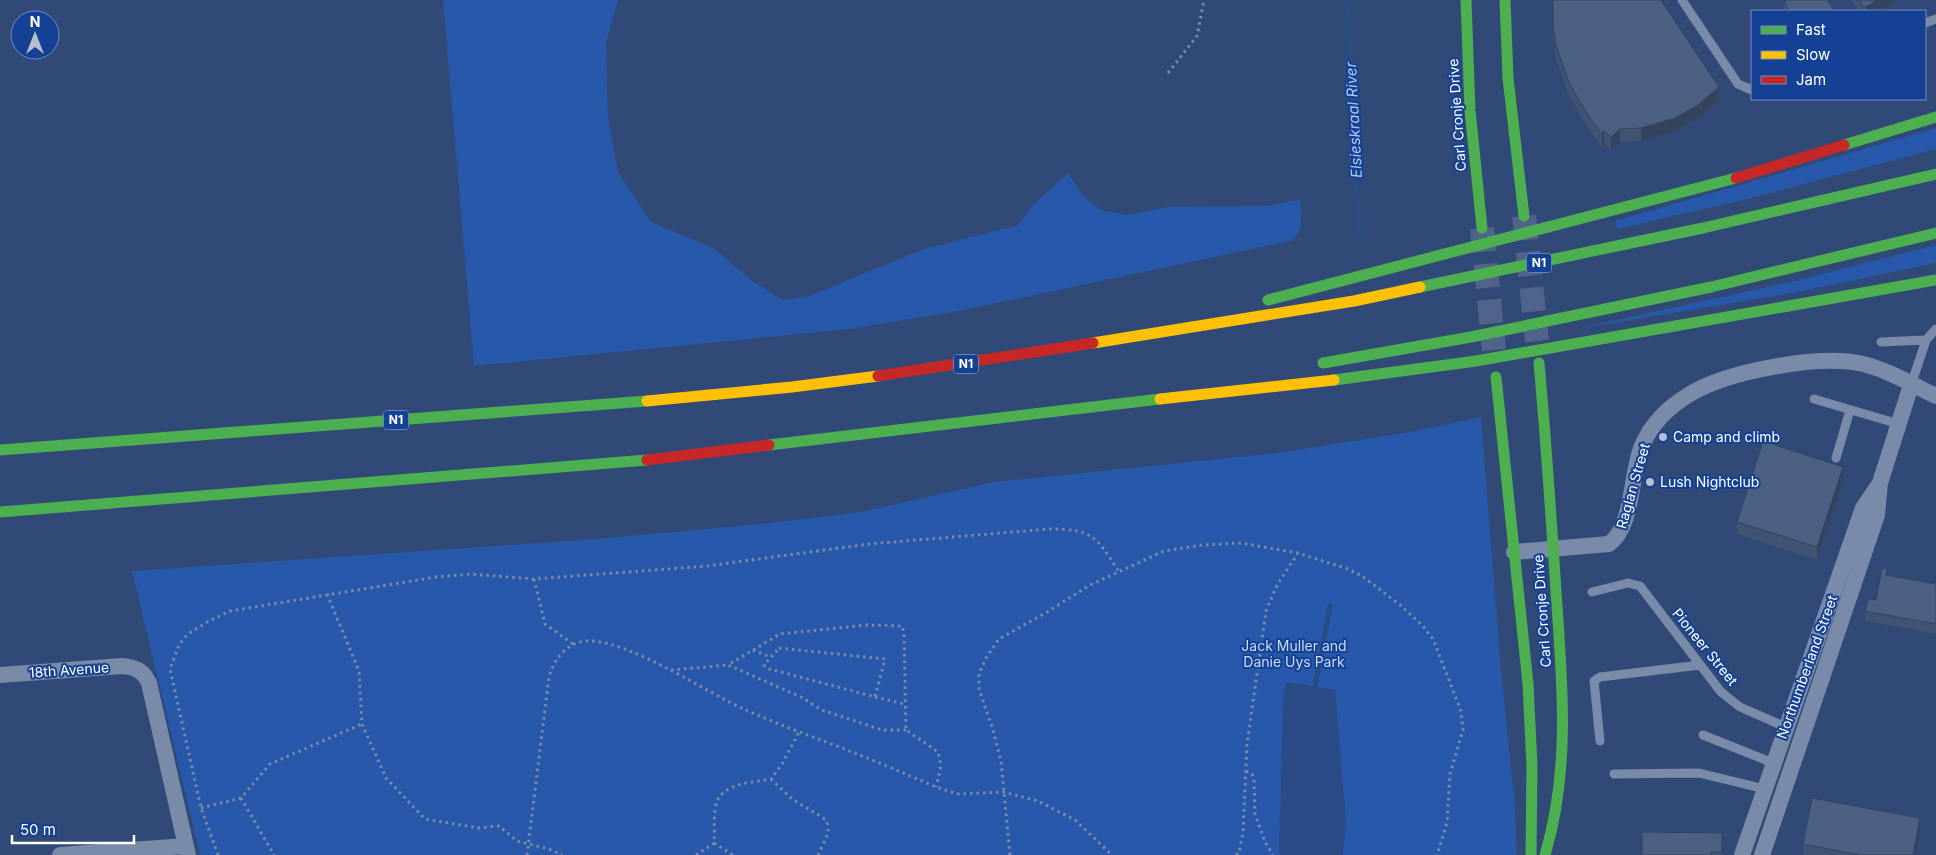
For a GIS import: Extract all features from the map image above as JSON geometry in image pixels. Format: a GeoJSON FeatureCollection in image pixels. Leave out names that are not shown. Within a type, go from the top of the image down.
{"type":"FeatureCollection","features":[{"type":"Feature","properties":{"kind":"main road","name":"Carl Cronje Drive"},"geometry":{"type":"LineString","coordinates":[[1466,0],[1468,83],[1482,228]]}},
{"type":"Feature","properties":{"kind":"main road"},"geometry":{"type":"LineString","coordinates":[[1505,0],[1508,78],[1524,216]]}},
{"type":"Feature","properties":{"kind":"main road"},"geometry":{"type":"LineString","coordinates":[[1139,337],[1528,230],[1735,178],[1936,117]]}},
{"type":"Feature","properties":{"kind":"main road","name":"N1"},"geometry":{"type":"LineString","coordinates":[[0,450],[657,400],[792,387],[966,364],[1344,303],[1467,279],[1703,228],[1936,174]]}},
{"type":"Feature","properties":{"kind":"main road"},"geometry":{"type":"LineString","coordinates":[[1312,365],[1471,337],[1702,289],[1936,233]]}},
{"type":"Feature","properties":{"kind":"main road"},"geometry":{"type":"LineString","coordinates":[[0,512],[658,459],[1050,411],[1304,384],[1476,361],[1936,280]]}},
{"type":"Feature","properties":{"kind":"main road","name":"Carl Cronje Drive"},"geometry":{"type":"LineString","coordinates":[[1539,364],[1562,682],[1563,733],[1556,808],[1545,855]]}},
{"type":"Feature","properties":{"kind":"main road","name":"Carl Cronje Drive"},"geometry":{"type":"LineString","coordinates":[[1496,377],[1528,684],[1532,766],[1531,855]]}},
{"type":"Feature","properties":{"kind":"main road"},"geometry":{"type":"LineString","coordinates":[[1050,411],[1235,379]]}},
{"type":"Feature","properties":{"kind":"street","name":"Raglan Street"},"geometry":{"type":"LineString","coordinates":[[1514,552],[1608,544],[1617,538],[1624,520],[1642,447],[1653,427],[1674,405],[1692,393],[1718,382],[1776,367],[1842,361],[1877,368],[1936,396]]}},
{"type":"Feature","properties":{"kind":"street","name":"Northumberland Street"},"geometry":{"type":"LineString","coordinates":[[1762,855],[1877,515],[1880,484],[1911,385]]}},
{"type":"Feature","properties":{"kind":"street","name":"Northumberland Street"},"geometry":{"type":"LineString","coordinates":[[1742,855],[1864,508],[1880,484]]}},
{"type":"Feature","properties":{"kind":"street","name":"18th Avenue"},"geometry":{"type":"LineString","coordinates":[[0,675],[122,666],[138,670],[145,675],[149,683],[187,850]]}},
{"type":"Feature","properties":{"kind":"street"},"geometry":{"type":"LineString","coordinates":[[60,855],[187,850]]}},
{"type":"Feature","properties":{"kind":"lane"},"geometry":{"type":"LineString","coordinates":[[1682,0],[1738,84],[1751,90]]}},
{"type":"Feature","properties":{"kind":"lane"},"geometry":{"type":"LineString","coordinates":[[1911,385],[1926,340],[1936,329]]}},
{"type":"Feature","properties":{"kind":"lane"},"geometry":{"type":"LineString","coordinates":[[1881,342],[1926,340]]}},
{"type":"Feature","properties":{"kind":"lane"},"geometry":{"type":"LineString","coordinates":[[1814,399],[1899,424]]}},
{"type":"Feature","properties":{"kind":"lane"},"geometry":{"type":"LineString","coordinates":[[1836,458],[1850,410]]}},
{"type":"Feature","properties":{"kind":"lane","name":"Pioneer Street"},"geometry":{"type":"LineString","coordinates":[[1592,592],[1628,583],[1637,584],[1721,692],[1740,707],[1802,733]]}},
{"type":"Feature","properties":{"kind":"lane"},"geometry":{"type":"LineString","coordinates":[[1600,741],[1594,681],[1600,677],[1700,665]]}},
{"type":"Feature","properties":{"kind":"lane"},"geometry":{"type":"LineString","coordinates":[[1703,735],[1773,763]]}},
{"type":"Feature","properties":{"kind":"lane"},"geometry":{"type":"LineString","coordinates":[[1614,774],[1699,773],[1765,789]]}},
{"type":"Feature","properties":{"kind":"path"},"geometry":{"type":"LineString","coordinates":[[1168,73],[1197,36],[1204,0]]}},
{"type":"Feature","properties":{"kind":"path"},"geometry":{"type":"LineString","coordinates":[[218,855],[210,838],[201,808],[170,669],[178,645],[188,634],[209,620],[230,611],[445,576],[471,574],[534,579],[707,566],[868,544],[1049,529],[1072,529],[1086,532],[1102,545],[1118,570]]}},
{"type":"Feature","properties":{"kind":"path"},"geometry":{"type":"LineString","coordinates":[[1010,855],[1002,792],[1001,761],[994,730],[979,689],[979,674],[986,658],[999,639],[1118,570],[1164,551],[1202,544],[1241,543],[1298,554],[1348,569],[1362,576],[1400,604],[1422,625],[1433,639],[1461,711],[1463,730],[1450,774],[1447,823],[1437,855]]}},
{"type":"Feature","properties":{"kind":"path"},"geometry":{"type":"LineString","coordinates":[[1246,855],[1238,854],[1243,833],[1247,744],[1266,611],[1277,585],[1298,554]]}},
{"type":"Feature","properties":{"kind":"path"},"geometry":{"type":"LineString","coordinates":[[534,579],[545,624],[573,644]]}},
{"type":"Feature","properties":{"kind":"path"},"geometry":{"type":"LineString","coordinates":[[327,594],[359,671],[362,724],[386,778],[425,819],[479,828],[499,826],[517,842],[562,855]]}},
{"type":"Feature","properties":{"kind":"path"},"geometry":{"type":"LineString","coordinates":[[670,670],[728,665],[780,634],[867,625],[902,626],[904,632],[906,730]]}},
{"type":"Feature","properties":{"kind":"path"},"geometry":{"type":"LineString","coordinates":[[527,855],[552,665],[573,644],[587,642],[610,643],[670,670],[746,710],[936,787],[958,794],[1002,792],[1038,801],[1075,820],[1112,855]]}},
{"type":"Feature","properties":{"kind":"path"},"geometry":{"type":"LineString","coordinates":[[875,697],[885,659],[779,648],[764,665],[766,668],[875,697],[904,704]]}},
{"type":"Feature","properties":{"kind":"path"},"geometry":{"type":"LineString","coordinates":[[753,649],[770,658]]}},
{"type":"Feature","properties":{"kind":"path"},"geometry":{"type":"LineString","coordinates":[[728,665],[801,697],[822,710],[882,730],[906,730],[938,752],[941,766],[936,787]]}},
{"type":"Feature","properties":{"kind":"path"},"geometry":{"type":"LineString","coordinates":[[201,808],[241,798],[270,764],[362,724]]}},
{"type":"Feature","properties":{"kind":"path"},"geometry":{"type":"LineString","coordinates":[[714,843],[716,803],[720,797],[735,786],[771,779],[782,764],[799,732]]}},
{"type":"Feature","properties":{"kind":"path"},"geometry":{"type":"LineString","coordinates":[[1246,772],[1252,774],[1254,780],[1254,814],[1265,842],[1273,855]]}},
{"type":"Feature","properties":{"kind":"path"},"geometry":{"type":"LineString","coordinates":[[771,779],[792,799],[825,819],[828,824],[827,836],[818,855]]}},
{"type":"Feature","properties":{"kind":"path"},"geometry":{"type":"LineString","coordinates":[[241,798],[274,855]]}},
{"type":"Feature","properties":{"kind":"path"},"geometry":{"type":"LineString","coordinates":[[696,855],[714,843]]}},
{"type":"Feature","properties":{"kind":"path"},"geometry":{"type":"LineString","coordinates":[[714,843],[733,855]]}},
{"type":"Feature","properties":{"kind":"green space"},"geometry":{"type":"Polygon","coordinates":[[[443,0],[618,0],[606,44],[608,116],[618,172],[651,222],[714,248],[751,280],[783,300],[809,296],[924,249],[1018,225],[1032,206],[1068,173],[1084,197],[1101,210],[1127,215],[1168,207],[1268,206],[1300,199],[1300,228],[1295,238],[1290,241],[954,312],[849,329],[474,366],[443,0]]]}},
{"type":"Feature","properties":{"kind":"green space"},"geometry":{"type":"Polygon","coordinates":[[[1936,128],[1936,149],[1748,199],[1617,229],[1615,221],[1936,128]]]}},
{"type":"Feature","properties":{"kind":"green space"},"geometry":{"type":"Polygon","coordinates":[[[1936,245],[1936,263],[1798,292],[1571,330],[1786,283],[1936,245]]]}},
{"type":"Feature","properties":{"kind":"green space","name":"Jack Muller and Danie Uys Park"},"geometry":{"type":"Polygon","coordinates":[[[1481,417],[1501,670],[1515,805],[1517,855],[200,855],[132,571],[584,540],[751,525],[861,512],[993,482],[1277,453],[1410,432],[1481,417]]]}},
{"type":"Feature","properties":{"kind":"shaded area"},"geometry":{"type":"Polygon","coordinates":[[[1286,682],[1335,690],[1346,821],[1343,855],[1281,855],[1279,853],[1283,698],[1286,682]]]}},
{"type":"Feature","properties":{"kind":"building"},"geometry":{"type":"Polygon","coordinates":[[[1553,0],[1661,0],[1719,87],[1698,105],[1675,118],[1641,128],[1620,129],[1611,137],[1604,131],[1602,134],[1569,83],[1556,45],[1553,25],[1553,0]]]}},
{"type":"Feature","properties":{"kind":"building"},"geometry":{"type":"Polygon","coordinates":[[[1787,0],[1827,0],[1834,10],[1788,10],[1784,2],[1787,0]]]}},
{"type":"Feature","properties":{"kind":"building"},"geometry":{"type":"Polygon","coordinates":[[[1859,0],[1877,0],[1866,7],[1859,0]]]}},
{"type":"Feature","properties":{"kind":"building"},"geometry":{"type":"Polygon","coordinates":[[[1763,441],[1843,467],[1817,547],[1737,522],[1763,441]]]}},
{"type":"Feature","properties":{"kind":"building"},"geometry":{"type":"Polygon","coordinates":[[[1882,568],[1887,568],[1886,575],[1936,584],[1936,624],[1865,611],[1868,599],[1876,600],[1882,568]]]}},
{"type":"Feature","properties":{"kind":"building"},"geometry":{"type":"Polygon","coordinates":[[[1812,798],[1920,818],[1913,855],[1860,855],[1803,844],[1812,798]]]}},
{"type":"Feature","properties":{"kind":"building"},"geometry":{"type":"Polygon","coordinates":[[[1642,832],[1722,833],[1722,852],[1711,852],[1711,855],[1642,855],[1642,832]]]}},
{"type":"Feature","properties":{"kind":"waterway","name":"Elsieskraal River"},"geometry":{"type":"LineString","coordinates":[[1349,0],[1350,83],[1360,239]]}},
{"type":"Feature","properties":{"kind":"waterway","name":"Elsieskraal River"},"geometry":{"type":"LineString","coordinates":[[1315,687],[1330,606]]}},
{"type":"Feature","properties":{"kind":"tunnel"},"geometry":{"type":"LineString","coordinates":[[1524,216],[1537,341]]}},
{"type":"Feature","properties":{"kind":"tunnel"},"geometry":{"type":"LineString","coordinates":[[1482,228],[1494,350]]}},
{"type":"Feature","properties":{"kind":"traffic: fast"},"geometry":{"type":"LineString","coordinates":[[1466,0],[1470,110],[1482,228]]}},
{"type":"Feature","properties":{"kind":"traffic: fast"},"geometry":{"type":"LineString","coordinates":[[1505,0],[1508,78],[1524,216]]}},
{"type":"Feature","properties":{"kind":"traffic: fast"},"geometry":{"type":"LineString","coordinates":[[1844,145],[1936,117]]}},
{"type":"Feature","properties":{"kind":"traffic: fast"},"geometry":{"type":"LineString","coordinates":[[1420,287],[1703,228],[1936,174]]}},
{"type":"Feature","properties":{"kind":"traffic: fast"},"geometry":{"type":"LineString","coordinates":[[1268,300],[1736,178]]}},
{"type":"Feature","properties":{"kind":"traffic: fast"},"geometry":{"type":"LineString","coordinates":[[1323,363],[1471,337],[1711,287],[1936,233]]}},
{"type":"Feature","properties":{"kind":"traffic: fast"},"geometry":{"type":"LineString","coordinates":[[1334,380],[1476,361],[1936,280]]}},
{"type":"Feature","properties":{"kind":"traffic: fast"},"geometry":{"type":"LineString","coordinates":[[1539,363],[1562,691],[1559,790],[1545,855]]}},
{"type":"Feature","properties":{"kind":"traffic: fast"},"geometry":{"type":"LineString","coordinates":[[1496,377],[1528,684],[1532,766],[1531,855]]}},
{"type":"Feature","properties":{"kind":"traffic: fast"},"geometry":{"type":"LineString","coordinates":[[769,445],[1160,399]]}},
{"type":"Feature","properties":{"kind":"traffic: fast"},"geometry":{"type":"LineString","coordinates":[[0,450],[647,401]]}},
{"type":"Feature","properties":{"kind":"traffic: fast"},"geometry":{"type":"LineString","coordinates":[[0,512],[647,460]]}},
{"type":"Feature","properties":{"kind":"traffic: slow"},"geometry":{"type":"LineString","coordinates":[[1093,343],[1354,301],[1420,287]]}},
{"type":"Feature","properties":{"kind":"traffic: slow"},"geometry":{"type":"LineString","coordinates":[[647,401],[792,387],[878,376]]}},
{"type":"Feature","properties":{"kind":"traffic: slow"},"geometry":{"type":"LineString","coordinates":[[1160,399],[1334,380]]}},
{"type":"Feature","properties":{"kind":"traffic: jam"},"geometry":{"type":"LineString","coordinates":[[1736,178],[1844,145]]}},
{"type":"Feature","properties":{"kind":"traffic: jam"},"geometry":{"type":"LineString","coordinates":[[878,376],[1093,343]]}},
{"type":"Feature","properties":{"kind":"traffic: jam"},"geometry":{"type":"LineString","coordinates":[[647,460],[769,445]]}},
{"type":"Feature","properties":{"kind":"place","name":"Camp and climb"},"geometry":{"type":"Point","coordinates":[1663,437]}},
{"type":"Feature","properties":{"kind":"place","name":"Lush Nightclub"},"geometry":{"type":"Point","coordinates":[1650,482]}}]}
